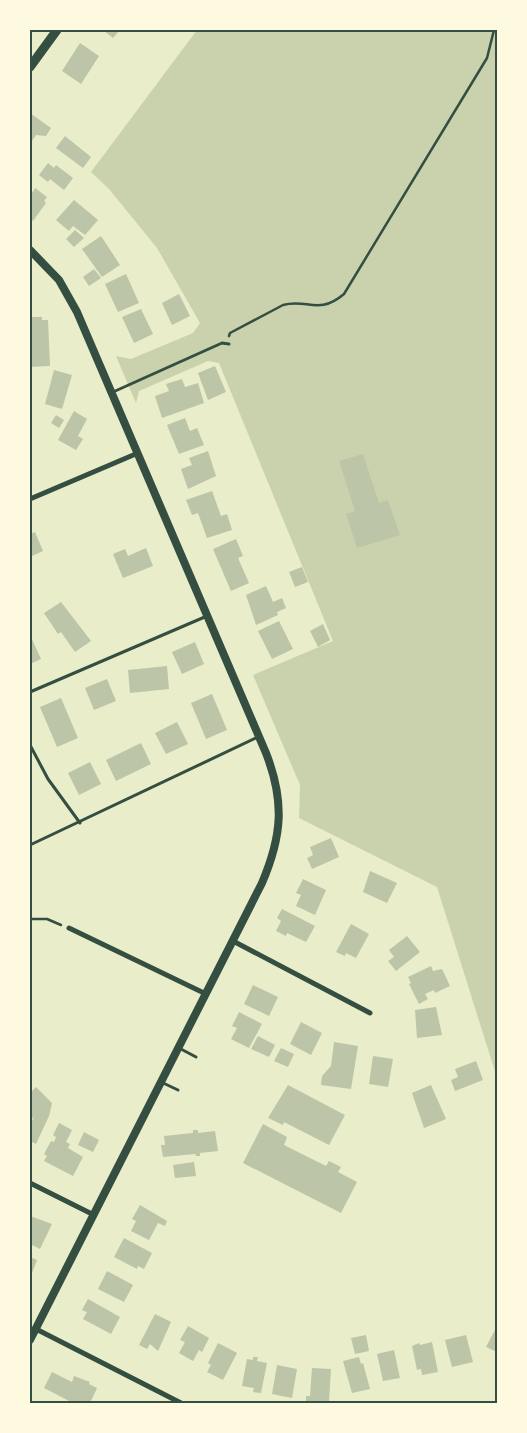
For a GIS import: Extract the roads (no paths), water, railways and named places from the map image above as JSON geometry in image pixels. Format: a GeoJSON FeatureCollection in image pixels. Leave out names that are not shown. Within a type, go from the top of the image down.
{"type":"FeatureCollection","features":[{"type":"Feature","properties":{"kind":"main road"},"geometry":{"type":"LineString","coordinates":[[30,67],[57,30]]}},
{"type":"Feature","properties":{"kind":"street"},"geometry":{"type":"LineString","coordinates":[[30,250],[59,280],[69,296],[112,392],[259,737],[277,788],[280,811],[278,836],[272,859],[262,883],[30,1340]]}},
{"type":"Feature","properties":{"kind":"street"},"geometry":{"type":"LineString","coordinates":[[30,499],[138,453]]}},
{"type":"Feature","properties":{"kind":"street"},"geometry":{"type":"LineString","coordinates":[[69,928],[206,994]]}},
{"type":"Feature","properties":{"kind":"street"},"geometry":{"type":"LineString","coordinates":[[233,941],[370,1013]]}},
{"type":"Feature","properties":{"kind":"street"},"geometry":{"type":"LineString","coordinates":[[30,1183],[94,1215]]}},
{"type":"Feature","properties":{"kind":"street"},"geometry":{"type":"LineString","coordinates":[[36,1329],[181,1403]]}},
{"type":"Feature","properties":{"kind":"lane"},"geometry":{"type":"LineString","coordinates":[[112,392],[222,343],[229,344]]}},
{"type":"Feature","properties":{"kind":"lane"},"geometry":{"type":"LineString","coordinates":[[30,692],[208,616]]}},
{"type":"Feature","properties":{"kind":"lane"},"geometry":{"type":"LineString","coordinates":[[30,845],[259,737]]}},
{"type":"Feature","properties":{"kind":"lane"},"geometry":{"type":"LineString","coordinates":[[30,745],[48,779],[80,823]]}},
{"type":"Feature","properties":{"kind":"lane"},"geometry":{"type":"LineString","coordinates":[[178,1048],[196,1057]]}},
{"type":"Feature","properties":{"kind":"lane"},"geometry":{"type":"LineString","coordinates":[[161,1082],[178,1090]]}}]}
